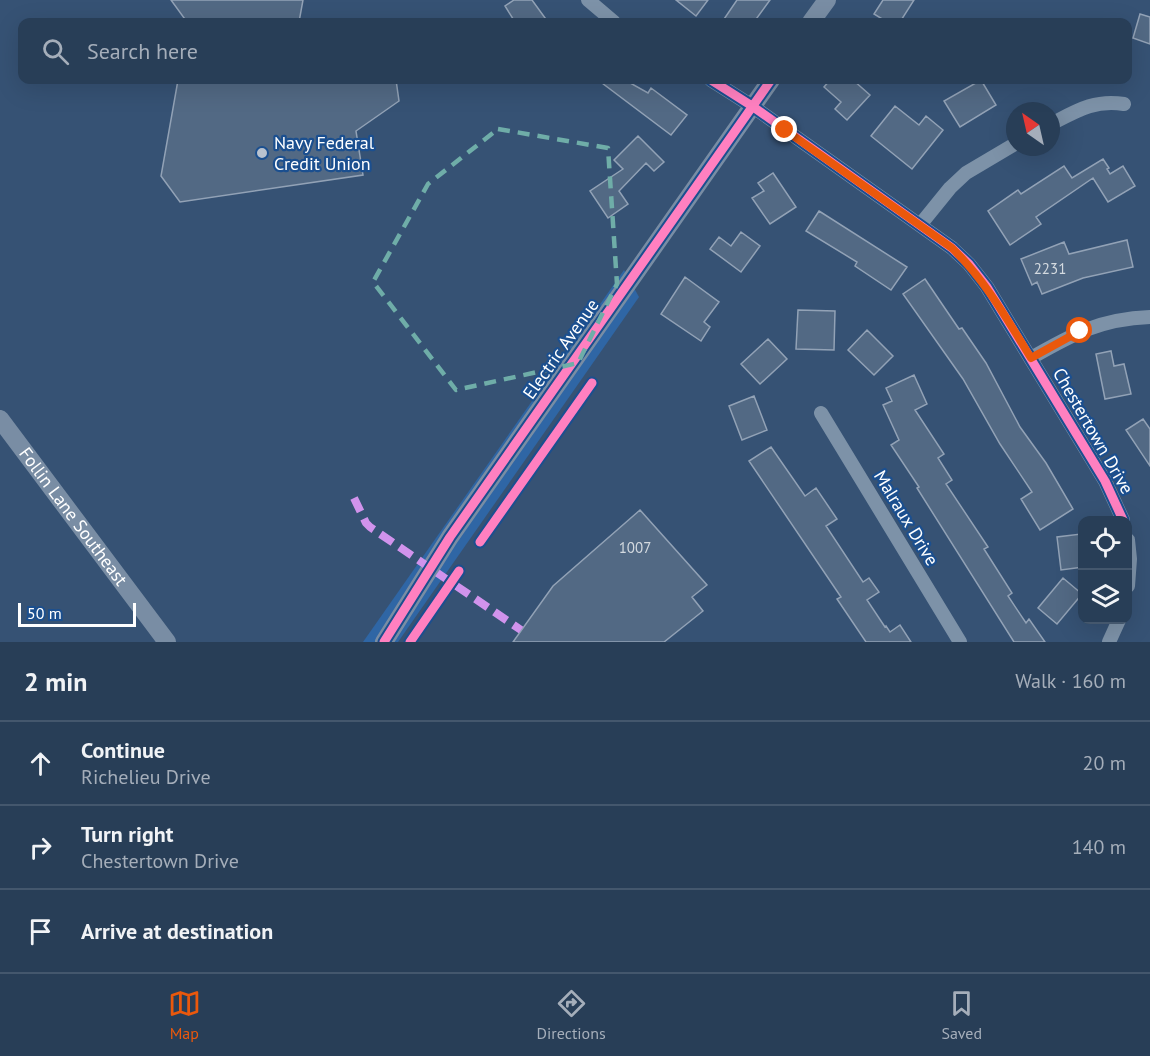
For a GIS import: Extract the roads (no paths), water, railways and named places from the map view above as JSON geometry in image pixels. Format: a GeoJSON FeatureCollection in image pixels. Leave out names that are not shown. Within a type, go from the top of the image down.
{"type":"FeatureCollection","features":[{"type":"Feature","properties":{"kind":"street"},"geometry":{"type":"LineString","coordinates":[[814,18],[827,0]]}},
{"type":"Feature","properties":{"kind":"street"},"geometry":{"type":"LineString","coordinates":[[596,3],[610,18]]}},
{"type":"Feature","properties":{"kind":"street","name":"Chestertown Drive"},"geometry":{"type":"LineString","coordinates":[[717,84],[920,225],[952,248],[969,264],[987,287],[1031,358],[1105,481],[1121,516]]}},
{"type":"Feature","properties":{"kind":"street","name":"Electric Avenue"},"geometry":{"type":"LineString","coordinates":[[384,642],[450,537],[768,84]]}},
{"type":"Feature","properties":{"kind":"street"},"geometry":{"type":"LineString","coordinates":[[1060,119],[1083,107],[1099,103],[1124,104]]}},
{"type":"Feature","properties":{"kind":"street"},"geometry":{"type":"LineString","coordinates":[[920,225],[950,188],[966,173],[1006,149]]}},
{"type":"Feature","properties":{"kind":"street"},"geometry":{"type":"LineString","coordinates":[[1031,358],[1069,337],[1106,322],[1130,317],[1150,317]]}},
{"type":"Feature","properties":{"kind":"street","name":"Malraux Drive"},"geometry":{"type":"LineString","coordinates":[[821,413],[960,642]]}},
{"type":"Feature","properties":{"kind":"street","name":"Follin Lane Southeast"},"geometry":{"type":"LineString","coordinates":[[0,419],[167,642]]}},
{"type":"Feature","properties":{"kind":"street"},"geometry":{"type":"LineString","coordinates":[[1109,642],[1117,624]]}},
{"type":"Feature","properties":{"kind":"place","name":"Navy Federal Credit Union"},"geometry":{"type":"Point","coordinates":[262,153]}}]}
